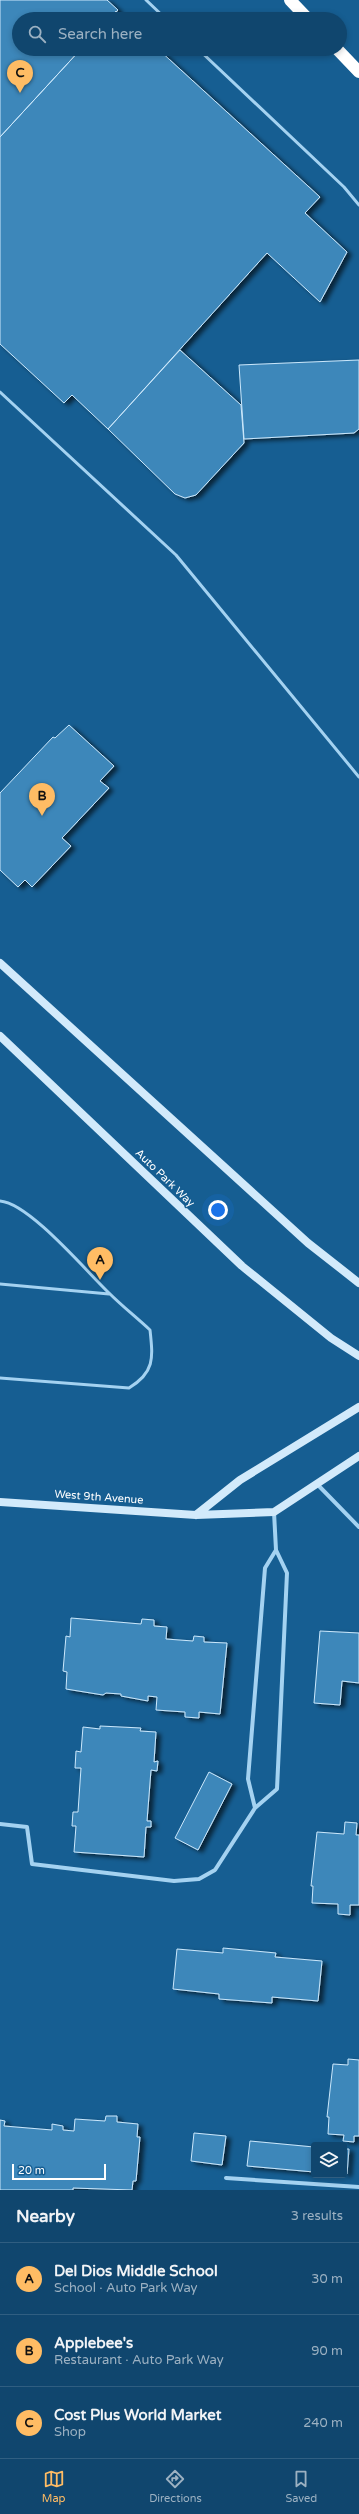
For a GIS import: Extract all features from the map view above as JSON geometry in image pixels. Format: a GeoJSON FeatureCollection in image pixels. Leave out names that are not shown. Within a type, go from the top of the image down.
{"type":"FeatureCollection","features":[{"type":"Feature","properties":{"kind":"highway"},"geometry":{"type":"LineString","coordinates":[[290,0],[301,12]]}},
{"type":"Feature","properties":{"kind":"highway"},"geometry":{"type":"LineString","coordinates":[[344,56],[359,72]]}},
{"type":"Feature","properties":{"kind":"main road"},"geometry":{"type":"LineString","coordinates":[[0,963],[308,1243],[359,1283]]}},
{"type":"Feature","properties":{"kind":"main road","name":"Auto Park Way"},"geometry":{"type":"LineString","coordinates":[[0,1036],[242,1266],[331,1338],[359,1356]]}},
{"type":"Feature","properties":{"kind":"main road"},"geometry":{"type":"LineString","coordinates":[[196,1515],[240,1480],[359,1407]]}},
{"type":"Feature","properties":{"kind":"main road"},"geometry":{"type":"LineString","coordinates":[[274,1512],[359,1456]]}},
{"type":"Feature","properties":{"kind":"main road","name":"West 9th Avenue"},"geometry":{"type":"LineString","coordinates":[[0,1502],[196,1515],[274,1512]]}},
{"type":"Feature","properties":{"kind":"street"},"geometry":{"type":"LineString","coordinates":[[316,1483],[359,1527]]}},
{"type":"Feature","properties":{"kind":"street"},"geometry":{"type":"LineString","coordinates":[[0,1824],[27,1827],[32,1864],[174,1881],[199,1879],[215,1870],[255,1808],[277,1789],[287,1573],[276,1550],[274,1512]]}},
{"type":"Feature","properties":{"kind":"street"},"geometry":{"type":"LineString","coordinates":[[255,1808],[248,1779],[265,1568],[276,1550]]}},
{"type":"Feature","properties":{"kind":"street"},"geometry":{"type":"LineString","coordinates":[[226,2178],[359,2187]]}},
{"type":"Feature","properties":{"kind":"lane"},"geometry":{"type":"LineString","coordinates":[[146,0],[159,12]]}},
{"type":"Feature","properties":{"kind":"lane"},"geometry":{"type":"LineString","coordinates":[[205,56],[344,187],[359,204]]}},
{"type":"Feature","properties":{"kind":"lane"},"geometry":{"type":"LineString","coordinates":[[0,392],[176,555],[359,776]]}},
{"type":"Feature","properties":{"kind":"lane"},"geometry":{"type":"LineString","coordinates":[[0,1201],[9,1202],[39,1224],[109,1294],[150,1330],[153,1357],[144,1379],[129,1388],[0,1378]]}},
{"type":"Feature","properties":{"kind":"lane"},"geometry":{"type":"LineString","coordinates":[[0,1284],[109,1294]]}},
{"type":"Feature","properties":{"kind":"building"},"geometry":{"type":"Polygon","coordinates":[[[0,0],[107,0],[118,10],[116,12],[12,12],[12,56],[75,56],[0,137],[0,0]]]}},
{"type":"Feature","properties":{"kind":"building"},"geometry":{"type":"Polygon","coordinates":[[[75,56],[166,56],[320,197],[305,213],[347,252],[320,302],[267,253],[108,429],[72,395],[64,403],[0,344],[0,137],[75,56]]]}},
{"type":"Feature","properties":{"kind":"building"},"geometry":{"type":"Polygon","coordinates":[[[180,350],[241,405],[244,443],[196,495],[185,498],[175,494],[108,429],[180,350]]]}},
{"type":"Feature","properties":{"kind":"building"},"geometry":{"type":"Polygon","coordinates":[[[359,360],[359,429],[354,433],[244,439],[239,365],[359,360]]]}},
{"type":"Feature","properties":{"kind":"building"},"geometry":{"type":"Polygon","coordinates":[[[69,725],[114,766],[100,781],[109,788],[62,838],[71,846],[32,887],[25,880],[18,887],[0,870],[0,793],[53,737],[55,738],[69,725]]]}},
{"type":"Feature","properties":{"kind":"building"},"geometry":{"type":"Polygon","coordinates":[[[71,1618],[141,1624],[142,1619],[154,1620],[154,1626],[167,1627],[166,1639],[193,1641],[194,1636],[204,1637],[204,1642],[227,1643],[220,1714],[199,1712],[199,1718],[185,1717],[185,1712],[156,1710],[157,1697],[148,1696],[148,1701],[121,1696],[121,1694],[106,1693],[103,1695],[66,1689],[67,1672],[63,1671],[66,1636],[70,1637],[71,1618]]]}},
{"type":"Feature","properties":{"kind":"building"},"geometry":{"type":"Polygon","coordinates":[[[320,1631],[359,1633],[359,1683],[342,1681],[340,1705],[314,1703],[320,1631]]]}},
{"type":"Feature","properties":{"kind":"building"},"geometry":{"type":"Polygon","coordinates":[[[100,1726],[141,1728],[140,1731],[156,1732],[154,1762],[158,1761],[157,1771],[151,1770],[147,1821],[151,1821],[151,1827],[146,1827],[144,1857],[74,1852],[76,1826],[72,1826],[73,1812],[78,1812],[81,1768],[75,1768],[76,1751],[81,1752],[83,1727],[100,1729],[100,1726]]]}},
{"type":"Feature","properties":{"kind":"building"},"geometry":{"type":"Polygon","coordinates":[[[209,1772],[232,1784],[198,1850],[175,1838],[209,1772]]]}},
{"type":"Feature","properties":{"kind":"building"},"geometry":{"type":"Polygon","coordinates":[[[345,1822],[357,1823],[356,1835],[359,1835],[359,1905],[350,1905],[350,1915],[338,1914],[338,1904],[312,1903],[313,1886],[311,1886],[317,1832],[344,1834],[345,1822]]]}},
{"type":"Feature","properties":{"kind":"building"},"geometry":{"type":"Polygon","coordinates":[[[223,1948],[276,1953],[275,1957],[322,1961],[318,2001],[272,1997],[272,2003],[219,1999],[219,1994],[173,1989],[177,1949],[223,1953],[223,1948]]]}},
{"type":"Feature","properties":{"kind":"building"},"geometry":{"type":"Polygon","coordinates":[[[348,2059],[359,2060],[359,2136],[354,2136],[354,2142],[343,2141],[344,2135],[328,2134],[329,2117],[327,2117],[333,2064],[348,2065],[348,2059]]]}},
{"type":"Feature","properties":{"kind":"building"},"geometry":{"type":"Polygon","coordinates":[[[106,2116],[117,2116],[117,2122],[138,2124],[137,2137],[140,2137],[136,2181],[133,2181],[132,2190],[73,2188],[73,2190],[0,2190],[0,2120],[5,2121],[4,2126],[52,2130],[52,2124],[63,2126],[63,2130],[74,2131],[75,2119],[105,2121],[106,2116]]]}},
{"type":"Feature","properties":{"kind":"building"},"geometry":{"type":"Polygon","coordinates":[[[194,2133],[226,2136],[222,2165],[191,2161],[194,2133]]]}},
{"type":"Feature","properties":{"kind":"building"},"geometry":{"type":"Polygon","coordinates":[[[250,2141],[311,2147],[311,2172],[247,2166],[250,2141]]]}},
{"type":"Feature","properties":{"kind":"building"},"geometry":{"type":"Polygon","coordinates":[[[347,2149],[349,2149],[347,2174],[347,2149]]]}},
{"type":"Feature","properties":{"kind":"place","name":"Cost Plus World Market"},"geometry":{"type":"Point","coordinates":[20,93]}},
{"type":"Feature","properties":{"kind":"place","name":"Applebee's"},"geometry":{"type":"Point","coordinates":[42,816]}},
{"type":"Feature","properties":{"kind":"place","name":"Del Dios Middle School"},"geometry":{"type":"Point","coordinates":[100,1280]}}]}
